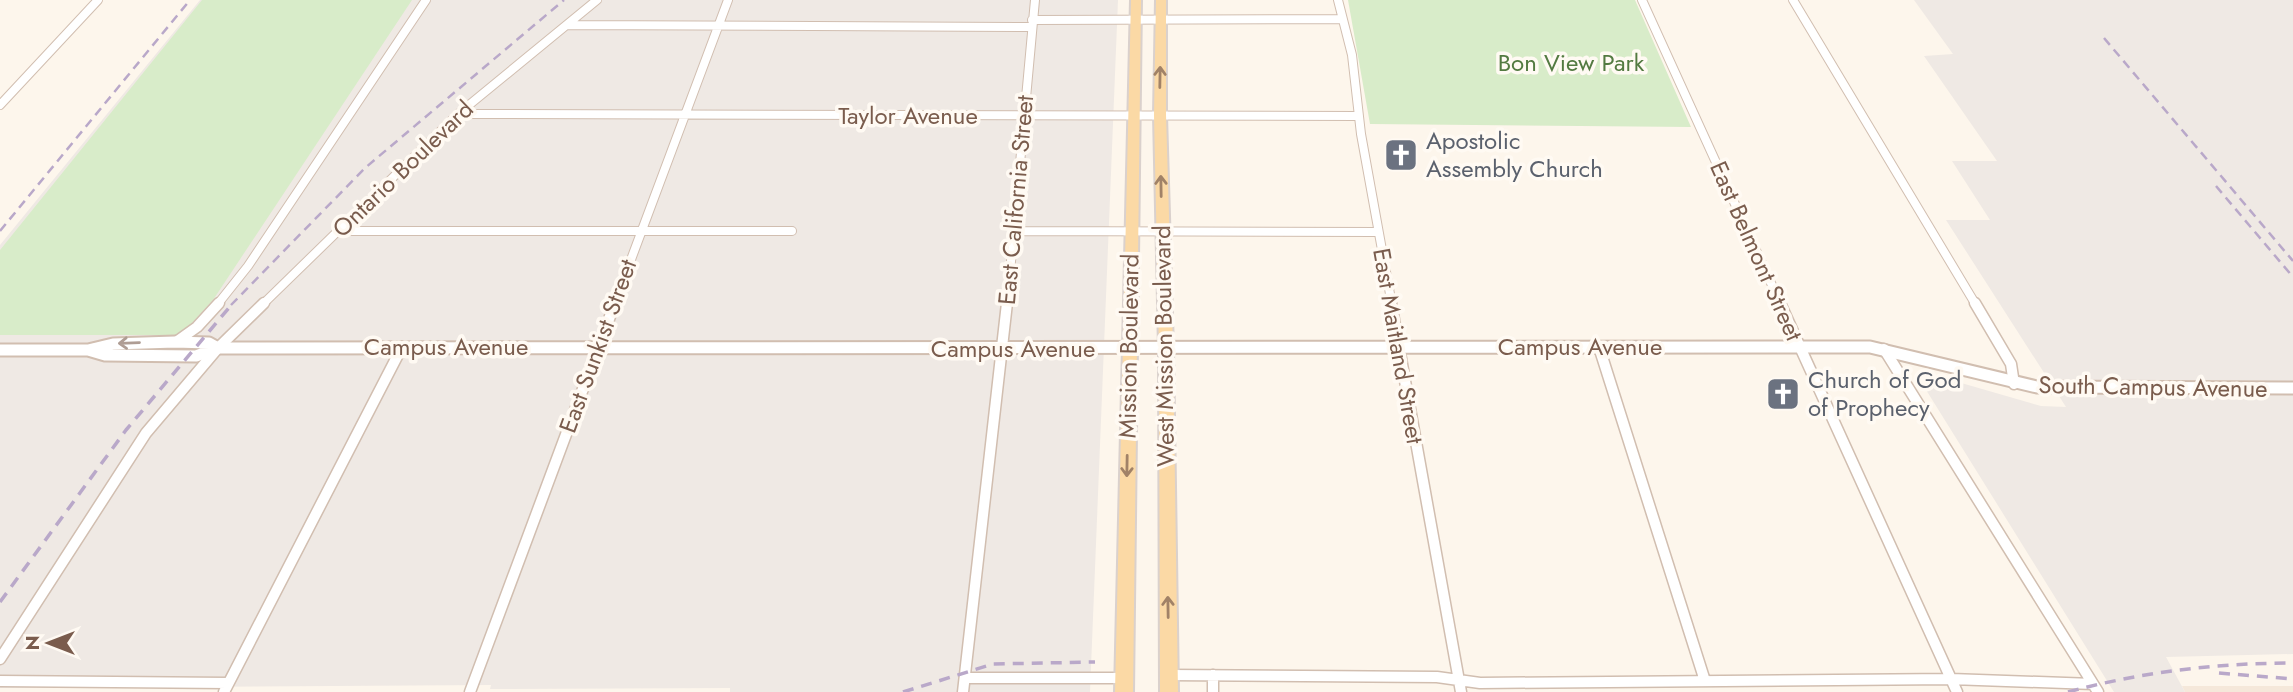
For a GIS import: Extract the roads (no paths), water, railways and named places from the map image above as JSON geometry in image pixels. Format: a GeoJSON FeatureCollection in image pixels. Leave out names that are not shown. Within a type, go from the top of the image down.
{"type":"FeatureCollection","features":[{"type":"Feature","properties":{"kind":"main road","name":"Mission Boulevard"},"geometry":{"type":"LineString","coordinates":[[1124,685],[1136,0]]}},
{"type":"Feature","properties":{"kind":"main road","name":"West Mission Boulevard"},"geometry":{"type":"LineString","coordinates":[[1161,0],[1161,233],[1166,349],[1169,684]]}},
{"type":"Feature","properties":{"kind":"street"},"geometry":{"type":"LineString","coordinates":[[0,105],[98,0]]}},
{"type":"Feature","properties":{"kind":"street"},"geometry":{"type":"LineString","coordinates":[[175,342],[185,337],[216,306],[248,265],[426,0]]}},
{"type":"Feature","properties":{"kind":"street","name":"Ontario Boulevard"},"geometry":{"type":"LineString","coordinates":[[0,659],[146,433],[218,348],[458,114],[597,0]]}},
{"type":"Feature","properties":{"kind":"street","name":"East Sunkist Street"},"geometry":{"type":"LineString","coordinates":[[470,692],[683,115],[729,0]]}},
{"type":"Feature","properties":{"kind":"street","name":"East California Street"},"geometry":{"type":"LineString","coordinates":[[963,692],[1003,349],[1035,0]]}},
{"type":"Feature","properties":{"kind":"street","name":"East Maitland Street"},"geometry":{"type":"LineString","coordinates":[[1338,0],[1352,55],[1357,116],[1461,692]]}},
{"type":"Feature","properties":{"kind":"street","name":"East Belmont Street"},"geometry":{"type":"LineString","coordinates":[[1643,0],[1957,692]]}},
{"type":"Feature","properties":{"kind":"street"},"geometry":{"type":"LineString","coordinates":[[1793,0],[2011,364],[2014,384]]}},
{"type":"Feature","properties":{"kind":"street"},"geometry":{"type":"LineString","coordinates":[[567,25],[719,26],[1032,23],[1136,19],[1341,19]]}},
{"type":"Feature","properties":{"kind":"street","name":"Taylor Avenue"},"geometry":{"type":"LineString","coordinates":[[458,114],[1357,116]]}},
{"type":"Feature","properties":{"kind":"street"},"geometry":{"type":"LineString","coordinates":[[339,231],[792,231]]}},
{"type":"Feature","properties":{"kind":"street"},"geometry":{"type":"LineString","coordinates":[[1014,231],[1378,232]]}},
{"type":"Feature","properties":{"kind":"street","name":"Campus Avenue"},"geometry":{"type":"LineString","coordinates":[[0,350],[88,350],[113,344],[175,342],[209,344],[218,348]]}},
{"type":"Feature","properties":{"kind":"street"},"geometry":{"type":"LineString","coordinates":[[0,681],[226,687],[402,347]]}},
{"type":"Feature","properties":{"kind":"street","name":"Campus Avenue"},"geometry":{"type":"LineString","coordinates":[[88,350],[105,355],[196,356],[218,348],[402,347],[1883,348],[2014,384]]}},
{"type":"Feature","properties":{"kind":"street"},"geometry":{"type":"LineString","coordinates":[[1599,347],[1706,681]]}},
{"type":"Feature","properties":{"kind":"street"},"geometry":{"type":"LineString","coordinates":[[1883,348],[2095,688]]}},
{"type":"Feature","properties":{"kind":"street","name":"South Campus Avenue"},"geometry":{"type":"LineString","coordinates":[[2014,384],[2050,387],[2293,388]]}},
{"type":"Feature","properties":{"kind":"street"},"geometry":{"type":"LineString","coordinates":[[1169,684],[1213,675],[1437,677],[1480,683],[1951,679],[2095,688]]}},
{"type":"Feature","properties":{"kind":"street"},"geometry":{"type":"LineString","coordinates":[[1213,675],[1213,692]]}},
{"type":"Feature","properties":{"kind":"street"},"geometry":{"type":"LineString","coordinates":[[965,678],[1124,685]]}},
{"type":"Feature","properties":{"kind":"railway"},"geometry":{"type":"LineString","coordinates":[[0,231],[190,0]]}},
{"type":"Feature","properties":{"kind":"railway"},"geometry":{"type":"LineString","coordinates":[[231,305],[365,168],[564,0]]}},
{"type":"Feature","properties":{"kind":"railway"},"geometry":{"type":"LineString","coordinates":[[2104,38],[2293,261]]}},
{"type":"Feature","properties":{"kind":"railway"},"geometry":{"type":"LineString","coordinates":[[2216,186],[2293,277]]}},
{"type":"Feature","properties":{"kind":"railway"},"geometry":{"type":"LineString","coordinates":[[0,602],[126,430],[233,303]]}},
{"type":"Feature","properties":{"kind":"railway"},"geometry":{"type":"LineString","coordinates":[[903,692],[993,664],[1095,662]]}},
{"type":"Feature","properties":{"kind":"railway"},"geometry":{"type":"LineString","coordinates":[[2068,692],[2123,679],[2180,670],[2293,663]]}},
{"type":"Feature","properties":{"kind":"railway"},"geometry":{"type":"LineString","coordinates":[[2219,673],[2293,679]]}},
{"type":"Feature","properties":{"kind":"place","name":"Apostolic Assembly Church"},"geometry":{"type":"Point","coordinates":[1401,155]}},
{"type":"Feature","properties":{"kind":"place","name":"Church of God of Prophecy"},"geometry":{"type":"Point","coordinates":[1783,394]}},
{"type":"Feature","properties":{"kind":"park label","name":"Bon View Park"},"geometry":{"type":"Point","coordinates":[1571,63]}}]}
